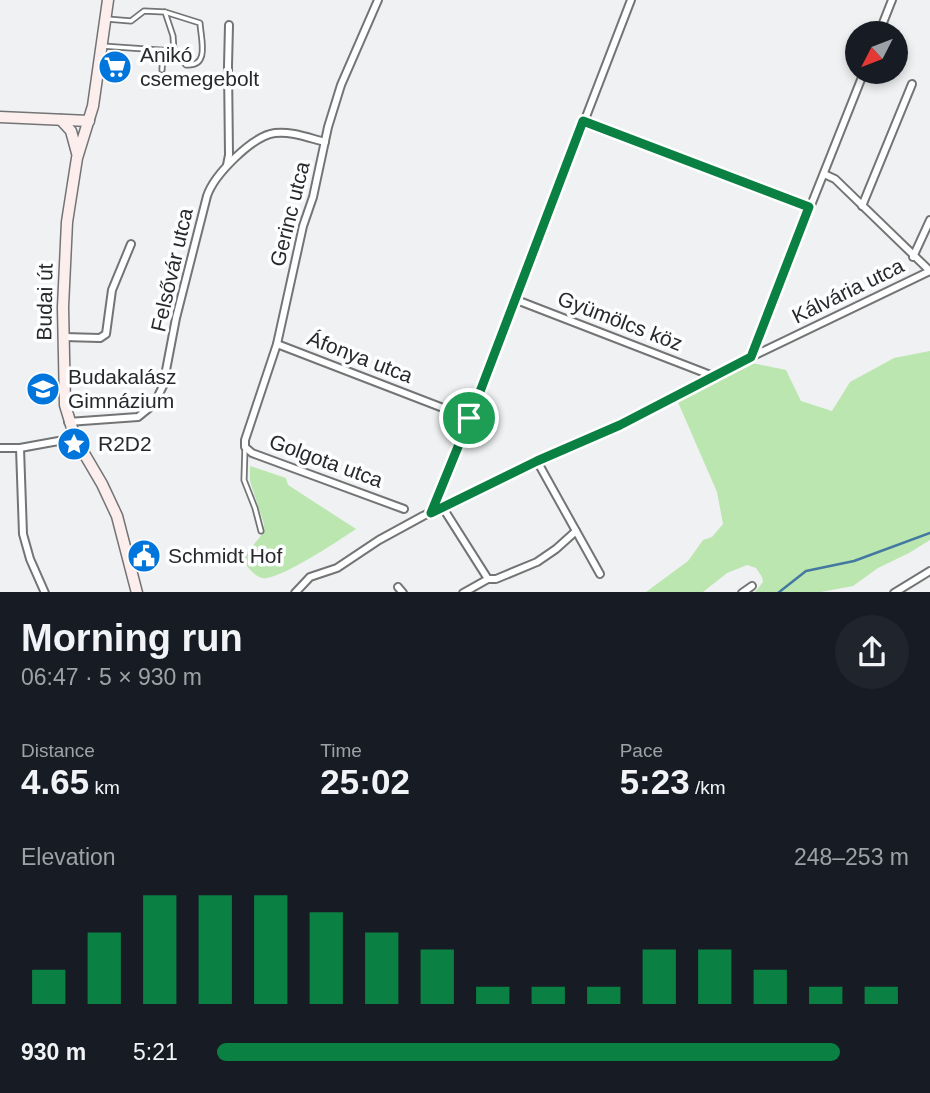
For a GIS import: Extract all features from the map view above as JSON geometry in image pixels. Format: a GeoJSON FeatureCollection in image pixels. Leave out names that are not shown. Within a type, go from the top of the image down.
{"type":"FeatureCollection","features":[{"type":"Feature","properties":{"kind":"main road","name":"Budai út"},"geometry":{"type":"LineString","coordinates":[[108,0],[93,106],[77,158],[67,222],[64,272],[65,405],[75,438],[114,508],[125,539],[137,592]]}},
{"type":"Feature","properties":{"kind":"main road"},"geometry":{"type":"LineString","coordinates":[[0,117],[61,120],[87,125]]}},
{"type":"Feature","properties":{"kind":"main road"},"geometry":{"type":"LineString","coordinates":[[61,120],[71,131],[77,158]]}},
{"type":"Feature","properties":{"kind":"main road"},"geometry":{"type":"LineString","coordinates":[[71,131],[87,125]]}},
{"type":"Feature","properties":{"kind":"street"},"geometry":{"type":"LineString","coordinates":[[378,0],[358,41],[378,0]]}},
{"type":"Feature","properties":{"kind":"street","name":"Gerinc utca"},"geometry":{"type":"LineString","coordinates":[[245,443],[277,344],[303,226],[313,197],[341,85],[378,0]]}},
{"type":"Feature","properties":{"kind":"street"},"geometry":{"type":"LineString","coordinates":[[296,592],[310,577],[337,568],[379,540],[431,513],[631,0]]}},
{"type":"Feature","properties":{"kind":"street"},"geometry":{"type":"LineString","coordinates":[[883,21],[892,0]]}},
{"type":"Feature","properties":{"kind":"street"},"geometry":{"type":"LineString","coordinates":[[226,167],[229,155],[229,25]]}},
{"type":"Feature","properties":{"kind":"street"},"geometry":{"type":"LineString","coordinates":[[751,357],[858,84]]}},
{"type":"Feature","properties":{"kind":"street"},"geometry":{"type":"LineString","coordinates":[[862,206],[912,84]]}},
{"type":"Feature","properties":{"kind":"street"},"geometry":{"type":"LineString","coordinates":[[583,121],[809,207]]}},
{"type":"Feature","properties":{"kind":"street","name":"Felsővár utca"},"geometry":{"type":"LineString","coordinates":[[68,422],[138,417],[154,404],[167,371],[210,188],[226,167],[258,141],[274,133],[325,142]]}},
{"type":"Feature","properties":{"kind":"street"},"geometry":{"type":"LineString","coordinates":[[824,174],[835,179],[930,271]]}},
{"type":"Feature","properties":{"kind":"street"},"geometry":{"type":"LineString","coordinates":[[914,257],[930,220]]}},
{"type":"Feature","properties":{"kind":"street"},"geometry":{"type":"LineString","coordinates":[[64,337],[105,336],[112,290],[131,244]]}},
{"type":"Feature","properties":{"kind":"street","name":"Kálvária utca"},"geometry":{"type":"LineString","coordinates":[[431,513],[537,461],[620,425],[751,357],[930,271]]}},
{"type":"Feature","properties":{"kind":"street","name":"Gyümölcs köz"},"geometry":{"type":"LineString","coordinates":[[514,299],[713,376]]}},
{"type":"Feature","properties":{"kind":"street","name":"Áfonya utca"},"geometry":{"type":"LineString","coordinates":[[277,344],[469,418]]}},
{"type":"Feature","properties":{"kind":"street"},"geometry":{"type":"LineString","coordinates":[[0,448],[20,448],[75,438]]}},
{"type":"Feature","properties":{"kind":"street","name":"Golgota utca"},"geometry":{"type":"LineString","coordinates":[[245,443],[252,453],[404,509]]}},
{"type":"Feature","properties":{"kind":"street"},"geometry":{"type":"LineString","coordinates":[[20,448],[23,534],[30,559],[45,592]]}},
{"type":"Feature","properties":{"kind":"street"},"geometry":{"type":"LineString","coordinates":[[537,461],[600,574]]}},
{"type":"Feature","properties":{"kind":"street"},"geometry":{"type":"LineString","coordinates":[[443,508],[488,579]]}},
{"type":"Feature","properties":{"kind":"street"},"geometry":{"type":"LineString","coordinates":[[465,592],[488,579],[496,579],[537,562],[556,550],[576,531]]}},
{"type":"Feature","properties":{"kind":"street"},"geometry":{"type":"LineString","coordinates":[[896,592],[930,572]]}},
{"type":"Feature","properties":{"kind":"street"},"geometry":{"type":"LineString","coordinates":[[743,592],[752,586]]}},
{"type":"Feature","properties":{"kind":"lane"},"geometry":{"type":"LineString","coordinates":[[105,19],[131,21],[144,11],[164,12],[200,23],[203,56],[195,66],[186,65],[174,51],[173,36],[164,12]]}},
{"type":"Feature","properties":{"kind":"lane"},"geometry":{"type":"LineString","coordinates":[[101,46],[174,51]]}},
{"type":"Feature","properties":{"kind":"lane"},"geometry":{"type":"LineString","coordinates":[[162,70],[163,51]]}},
{"type":"Feature","properties":{"kind":"lane"},"geometry":{"type":"LineString","coordinates":[[245,443],[244,480],[256,508],[261,531]]}},
{"type":"Feature","properties":{"kind":"green space"},"geometry":{"type":"Polygon","coordinates":[[[930,351],[930,540],[878,568],[853,586],[821,592],[755,592],[763,582],[762,577],[756,568],[747,565],[727,573],[703,592],[646,592],[688,561],[703,540],[712,537],[723,524],[717,492],[677,400],[752,363],[786,370],[801,401],[832,411],[850,382],[894,358],[930,351]]]}},
{"type":"Feature","properties":{"kind":"green space"},"geometry":{"type":"Polygon","coordinates":[[[250,466],[286,478],[288,485],[356,529],[281,573],[262,578],[257,576],[245,563],[245,556],[262,534],[264,524],[250,481],[250,466]]]}},
{"type":"Feature","properties":{"kind":"waterway"},"geometry":{"type":"LineString","coordinates":[[779,592],[806,571],[854,561],[930,533]]}},
{"type":"Feature","properties":{"kind":"place","name":"Anikó csemegebolt"},"geometry":{"type":"Point","coordinates":[115,67]}},
{"type":"Feature","properties":{"kind":"place","name":"Budakalász Gimnázium"},"geometry":{"type":"Point","coordinates":[43,389]}},
{"type":"Feature","properties":{"kind":"place","name":"R2D2"},"geometry":{"type":"Point","coordinates":[74,444]}},
{"type":"Feature","properties":{"kind":"place","name":"Schmidt Hof"},"geometry":{"type":"Point","coordinates":[144,556]}},
{"type":"Feature","properties":{"kind":"route"},"geometry":{"type":"LineString","coordinates":[[583,121],[809,207],[751,357],[620,425],[537,461],[431,513],[469,418],[583,121]]}}]}
